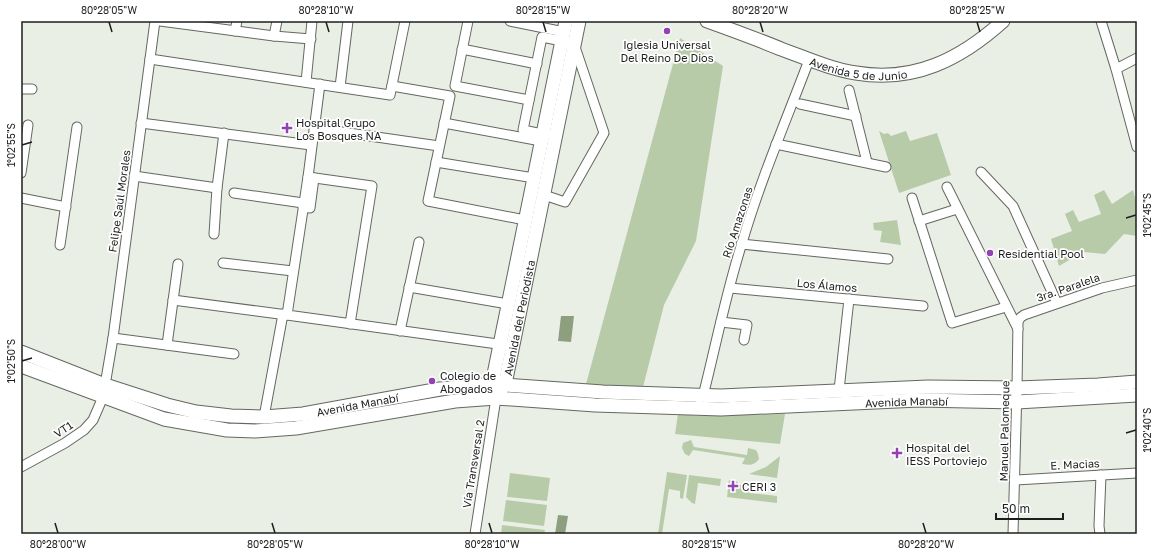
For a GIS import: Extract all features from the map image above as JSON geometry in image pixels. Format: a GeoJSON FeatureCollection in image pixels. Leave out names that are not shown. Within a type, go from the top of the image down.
{"type":"FeatureCollection","features":[{"type":"Feature","properties":{"kind":"main road","name":"Avenida del Periodista"},"geometry":{"type":"LineString","coordinates":[[496,398],[505,384],[508,304],[534,178],[546,137],[568,37],[579,21]]}},
{"type":"Feature","properties":{"kind":"main road","name":"Avenida 5 de Junio"},"geometry":{"type":"LineString","coordinates":[[707,21],[758,39],[809,60],[837,69],[857,74],[881,75],[915,72],[938,64],[962,53],[981,40],[1003,21]]}},
{"type":"Feature","properties":{"kind":"main road","name":"Avenida del Periodista"},"geometry":{"type":"LineString","coordinates":[[496,398],[492,384],[506,345],[544,195],[546,137]]}},
{"type":"Feature","properties":{"kind":"main road","name":"Avenida Manabí"},"geometry":{"type":"LineString","coordinates":[[21,352],[164,419],[220,429],[255,431],[296,428],[455,401],[496,398],[721,409],[919,400],[1017,402],[1137,395]]}},
{"type":"Feature","properties":{"kind":"main road","name":"Avenida Manabí"},"geometry":{"type":"LineString","coordinates":[[21,366],[84,389],[104,391],[196,412],[232,416],[264,417],[303,414],[440,389],[492,384],[603,392],[703,396],[928,387],[1018,388],[1137,382]]}},
{"type":"Feature","properties":{"kind":"street","name":"Felipe Saúl Morales"},"geometry":{"type":"LineString","coordinates":[[104,391],[113,338],[155,21]]}},
{"type":"Feature","properties":{"kind":"street"},"geometry":{"type":"LineString","coordinates":[[160,21],[197,24],[235,31],[311,39]]}},
{"type":"Feature","properties":{"kind":"street"},"geometry":{"type":"LineString","coordinates":[[235,31],[237,21]]}},
{"type":"Feature","properties":{"kind":"street"},"geometry":{"type":"LineString","coordinates":[[274,36],[277,21]]}},
{"type":"Feature","properties":{"kind":"street"},"geometry":{"type":"LineString","coordinates":[[306,82],[312,21]]}},
{"type":"Feature","properties":{"kind":"street"},"geometry":{"type":"LineString","coordinates":[[340,87],[348,21]]}},
{"type":"Feature","properties":{"kind":"street"},"geometry":{"type":"LineString","coordinates":[[150,60],[390,94],[405,21]]}},
{"type":"Feature","properties":{"kind":"street"},"geometry":{"type":"LineString","coordinates":[[468,21],[455,86],[529,100]]}},
{"type":"Feature","properties":{"kind":"street"},"geometry":{"type":"LineString","coordinates":[[510,21],[568,37]]}},
{"type":"Feature","properties":{"kind":"street"},"geometry":{"type":"LineString","coordinates":[[1101,21],[1116,69],[1137,147]]}},
{"type":"Feature","properties":{"kind":"street"},"geometry":{"type":"LineString","coordinates":[[546,137],[523,130],[542,37],[568,37]]}},
{"type":"Feature","properties":{"kind":"street"},"geometry":{"type":"LineString","coordinates":[[544,195],[566,202],[604,133],[568,37]]}},
{"type":"Feature","properties":{"kind":"street"},"geometry":{"type":"LineString","coordinates":[[462,49],[537,64]]}},
{"type":"Feature","properties":{"kind":"street"},"geometry":{"type":"LineString","coordinates":[[1116,69],[1137,58]]}},
{"type":"Feature","properties":{"kind":"street","name":"Río Amazonas"},"geometry":{"type":"LineString","coordinates":[[703,396],[741,244],[776,144],[809,60]]}},
{"type":"Feature","properties":{"kind":"street"},"geometry":{"type":"LineString","coordinates":[[264,417],[294,271],[303,205],[311,178],[311,145],[320,84]]}},
{"type":"Feature","properties":{"kind":"street"},"geometry":{"type":"LineString","coordinates":[[392,86],[450,96],[428,201],[525,220]]}},
{"type":"Feature","properties":{"kind":"street"},"geometry":{"type":"LineString","coordinates":[[21,89],[32,89]]}},
{"type":"Feature","properties":{"kind":"street"},"geometry":{"type":"LineString","coordinates":[[849,90],[867,162]]}},
{"type":"Feature","properties":{"kind":"street"},"geometry":{"type":"LineString","coordinates":[[800,104],[856,116]]}},
{"type":"Feature","properties":{"kind":"street"},"geometry":{"type":"LineString","coordinates":[[141,123],[311,145]]}},
{"type":"Feature","properties":{"kind":"street"},"geometry":{"type":"LineString","coordinates":[[444,123],[546,137]]}},
{"type":"Feature","properties":{"kind":"street"},"geometry":{"type":"LineString","coordinates":[[21,173],[28,125]]}},
{"type":"Feature","properties":{"kind":"street"},"geometry":{"type":"LineString","coordinates":[[60,245],[77,127]]}},
{"type":"Feature","properties":{"kind":"street"},"geometry":{"type":"LineString","coordinates":[[314,128],[439,146]]}},
{"type":"Feature","properties":{"kind":"street"},"geometry":{"type":"LineString","coordinates":[[214,234],[217,188],[224,133]]}},
{"type":"Feature","properties":{"kind":"street"},"geometry":{"type":"LineString","coordinates":[[776,144],[886,167]]}},
{"type":"Feature","properties":{"kind":"street"},"geometry":{"type":"LineString","coordinates":[[436,162],[534,178]]}},
{"type":"Feature","properties":{"kind":"street"},"geometry":{"type":"LineString","coordinates":[[981,172],[1013,206],[1057,303]]}},
{"type":"Feature","properties":{"kind":"street"},"geometry":{"type":"LineString","coordinates":[[134,176],[217,188]]}},
{"type":"Feature","properties":{"kind":"street"},"geometry":{"type":"LineString","coordinates":[[311,178],[372,186],[350,324]]}},
{"type":"Feature","properties":{"kind":"street"},"geometry":{"type":"LineString","coordinates":[[947,187],[1018,329]]}},
{"type":"Feature","properties":{"kind":"street"},"geometry":{"type":"LineString","coordinates":[[234,193],[303,205]]}},
{"type":"Feature","properties":{"kind":"street"},"geometry":{"type":"LineString","coordinates":[[21,198],[66,207]]}},
{"type":"Feature","properties":{"kind":"street"},"geometry":{"type":"LineString","coordinates":[[912,198],[952,323],[1006,307]]}},
{"type":"Feature","properties":{"kind":"street"},"geometry":{"type":"LineString","coordinates":[[919,221],[957,209]]}},
{"type":"Feature","properties":{"kind":"street"},"geometry":{"type":"LineString","coordinates":[[400,331],[419,242]]}},
{"type":"Feature","properties":{"kind":"street"},"geometry":{"type":"LineString","coordinates":[[741,244],[888,259]]}},
{"type":"Feature","properties":{"kind":"street"},"geometry":{"type":"LineString","coordinates":[[223,263],[294,271]]}},
{"type":"Feature","properties":{"kind":"street"},"geometry":{"type":"LineString","coordinates":[[167,345],[178,264]]}},
{"type":"Feature","properties":{"kind":"street","name":"3ra. Paralela"},"geometry":{"type":"LineString","coordinates":[[1018,329],[1018,322],[1024,315],[1102,288],[1137,280]]}},
{"type":"Feature","properties":{"kind":"street"},"geometry":{"type":"LineString","coordinates":[[409,287],[508,304]]}},
{"type":"Feature","properties":{"kind":"street","name":"Los Álamos"},"geometry":{"type":"LineString","coordinates":[[730,288],[923,306]]}},
{"type":"Feature","properties":{"kind":"street"},"geometry":{"type":"LineString","coordinates":[[839,390],[849,299]]}},
{"type":"Feature","properties":{"kind":"street"},"geometry":{"type":"LineString","coordinates":[[173,300],[506,345]]}},
{"type":"Feature","properties":{"kind":"street"},"geometry":{"type":"LineString","coordinates":[[721,322],[747,325],[744,340]]}},
{"type":"Feature","properties":{"kind":"street","name":"Manuel Palomeque"},"geometry":{"type":"LineString","coordinates":[[1013,534],[1018,388],[1018,329]]}},
{"type":"Feature","properties":{"kind":"street"},"geometry":{"type":"LineString","coordinates":[[113,338],[234,354]]}},
{"type":"Feature","properties":{"kind":"street","name":"VT1"},"geometry":{"type":"LineString","coordinates":[[21,467],[65,443],[84,430],[94,420],[104,391]]}},
{"type":"Feature","properties":{"kind":"street","name":"Avenida Manabí"},"geometry":{"type":"LineString","coordinates":[[676,408],[686,405],[703,396]]}},
{"type":"Feature","properties":{"kind":"street","name":"Vía Transversal 2"},"geometry":{"type":"LineString","coordinates":[[474,534],[496,398]]}},
{"type":"Feature","properties":{"kind":"street","name":"E. Macias"},"geometry":{"type":"LineString","coordinates":[[1015,480],[1137,473]]}},
{"type":"Feature","properties":{"kind":"street"},"geometry":{"type":"LineString","coordinates":[[1100,475],[1100,534]]}},
{"type":"Feature","properties":{"kind":"shaded area"},"geometry":{"type":"Polygon","coordinates":[[[680,38],[723,66],[696,241],[664,305],[643,387],[586,384],[680,38]]]}},
{"type":"Feature","properties":{"kind":"shaded area"},"geometry":{"type":"Polygon","coordinates":[[[879,131],[884,134],[888,133],[891,136],[906,131],[910,141],[937,133],[951,175],[899,193],[879,131]]]}},
{"type":"Feature","properties":{"kind":"shaded area"},"geometry":{"type":"Polygon","coordinates":[[[1104,190],[1112,204],[1133,190],[1137,205],[1137,236],[1124,234],[1105,254],[1083,252],[1059,266],[1051,239],[1072,231],[1065,214],[1073,210],[1079,222],[1101,214],[1094,195],[1104,190]]]}},
{"type":"Feature","properties":{"kind":"shaded area"},"geometry":{"type":"Polygon","coordinates":[[[897,220],[901,245],[880,242],[882,231],[874,230],[873,223],[897,220]]]}},
{"type":"Feature","properties":{"kind":"shaded area"},"geometry":{"type":"Polygon","coordinates":[[[561,316],[574,316],[571,342],[558,341],[561,316]]]}},
{"type":"Feature","properties":{"kind":"shaded area"},"geometry":{"type":"Polygon","coordinates":[[[678,414],[699,416],[785,414],[780,444],[675,434],[678,414]]]}},
{"type":"Feature","properties":{"kind":"shaded area"},"geometry":{"type":"Polygon","coordinates":[[[691,440],[694,447],[747,455],[748,448],[756,450],[759,459],[753,464],[749,465],[742,464],[745,458],[693,450],[689,456],[685,454],[682,448],[683,443],[691,440]]]}},
{"type":"Feature","properties":{"kind":"shaded area"},"geometry":{"type":"Polygon","coordinates":[[[780,456],[777,478],[749,474],[766,467],[780,456]]]}},
{"type":"Feature","properties":{"kind":"shaded area"},"geometry":{"type":"Polygon","coordinates":[[[667,472],[687,475],[683,499],[680,498],[680,491],[669,489],[662,534],[658,534],[667,472]]]}},
{"type":"Feature","properties":{"kind":"shaded area"},"geometry":{"type":"Polygon","coordinates":[[[510,473],[550,478],[547,501],[507,497],[510,473]]]}},
{"type":"Feature","properties":{"kind":"shaded area"},"geometry":{"type":"Polygon","coordinates":[[[689,475],[721,479],[720,486],[698,483],[695,504],[692,503],[686,497],[689,475]]]}},
{"type":"Feature","properties":{"kind":"shaded area"},"geometry":{"type":"Polygon","coordinates":[[[729,480],[736,481],[750,493],[777,496],[777,503],[727,497],[729,480]]]}},
{"type":"Feature","properties":{"kind":"shaded area"},"geometry":{"type":"Polygon","coordinates":[[[506,500],[547,505],[544,526],[503,521],[506,500]]]}},
{"type":"Feature","properties":{"kind":"shaded area"},"geometry":{"type":"Polygon","coordinates":[[[558,515],[568,516],[565,534],[555,534],[558,515]]]}},
{"type":"Feature","properties":{"kind":"shaded area"},"geometry":{"type":"Polygon","coordinates":[[[502,525],[545,530],[544,534],[501,534],[502,525]]]}},
{"type":"Feature","properties":{"kind":"place","name":"Iglesia Universal Del Reino De Dios"},"geometry":{"type":"Point","coordinates":[667,31]}},
{"type":"Feature","properties":{"kind":"place","name":"Hospital Grupo Los Bosques NA"},"geometry":{"type":"Point","coordinates":[287,128]}},
{"type":"Feature","properties":{"kind":"place","name":"Residential Pool"},"geometry":{"type":"Point","coordinates":[990,253]}},
{"type":"Feature","properties":{"kind":"place","name":"Colegio de Abogados"},"geometry":{"type":"Point","coordinates":[432,381]}},
{"type":"Feature","properties":{"kind":"place","name":"Hospital del IESS Portoviejo"},"geometry":{"type":"Point","coordinates":[897,453]}},
{"type":"Feature","properties":{"kind":"place","name":"CERI 3"},"geometry":{"type":"Point","coordinates":[733,486]}}]}
